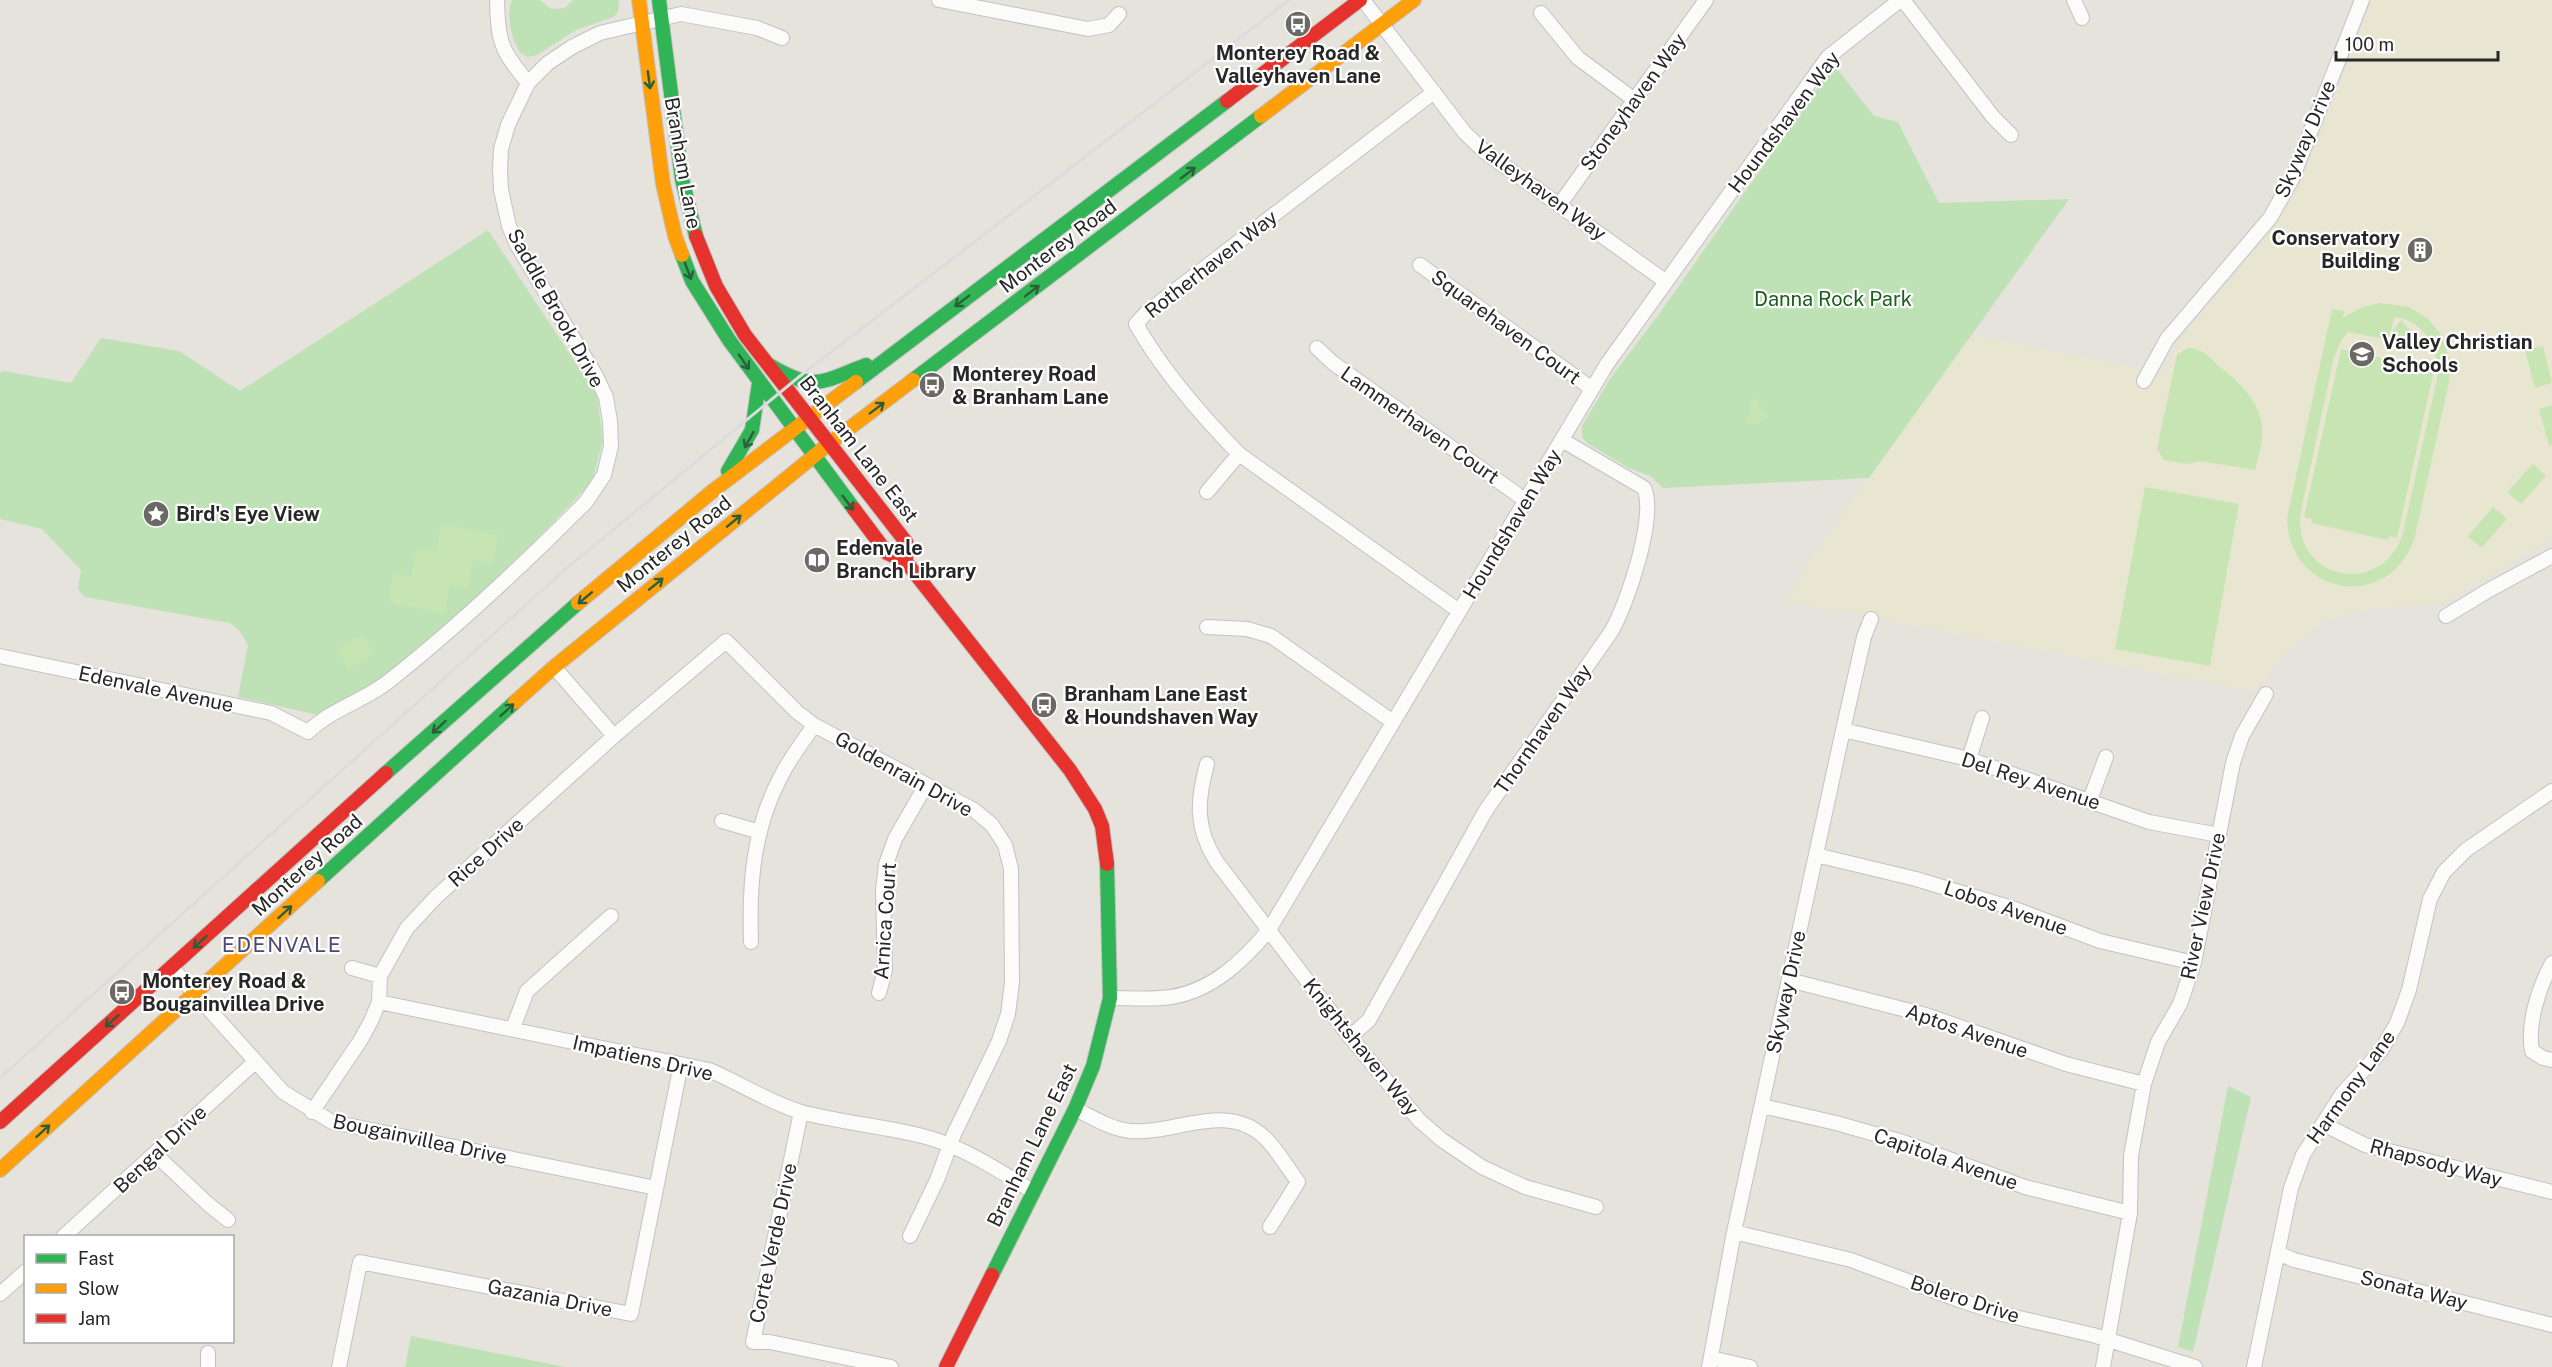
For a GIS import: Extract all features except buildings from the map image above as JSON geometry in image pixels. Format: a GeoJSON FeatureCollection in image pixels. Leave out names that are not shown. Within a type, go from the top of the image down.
{"type":"FeatureCollection","features":[{"type":"Feature","properties":{"kind":"main road","name":"Branham Lane"},"geometry":{"type":"LineString","coordinates":[[639,0],[663,184],[675,236],[692,281],[714,319],[759,383]]}},
{"type":"Feature","properties":{"kind":"main road","name":"Branham Lane"},"geometry":{"type":"LineString","coordinates":[[659,0],[682,179],[694,235],[716,286],[745,334],[769,365]]}},
{"type":"Feature","properties":{"kind":"main road","name":"Monterey Road"},"geometry":{"type":"LineString","coordinates":[[0,1122],[535,639],[714,490],[1362,0]]}},
{"type":"Feature","properties":{"kind":"main road","name":"Monterey Road"},"geometry":{"type":"LineString","coordinates":[[0,1170],[554,667],[813,456],[1414,0]]}},
{"type":"Feature","properties":{"kind":"main road"},"geometry":{"type":"LineString","coordinates":[[769,365],[795,380],[818,382],[890,356]]}},
{"type":"Feature","properties":{"kind":"main road","name":"Branham Lane East"},"geometry":{"type":"LineString","coordinates":[[769,365],[906,542],[906,562]]}},
{"type":"Feature","properties":{"kind":"main road"},"geometry":{"type":"LineString","coordinates":[[714,490],[753,432],[758,410],[759,383]]}},
{"type":"Feature","properties":{"kind":"main road","name":"Branham Lane East"},"geometry":{"type":"LineString","coordinates":[[759,383],[887,553],[906,562],[1063,761],[1095,809],[1107,852],[1110,998],[1093,1066],[1075,1109],[946,1367]]}},
{"type":"Feature","properties":{"kind":"street"},"geometry":{"type":"LineString","coordinates":[[497,0],[498,30],[506,56],[528,83]]}},
{"type":"Feature","properties":{"kind":"street"},"geometry":{"type":"LineString","coordinates":[[939,0],[985,5],[1088,29],[1109,25],[1119,14]]}},
{"type":"Feature","properties":{"kind":"street","name":"Valleyhaven Way"},"geometry":{"type":"LineString","coordinates":[[1362,0],[1465,133],[1485,152],[1665,281]]}},
{"type":"Feature","properties":{"kind":"street","name":"Stoneyhaven Way"},"geometry":{"type":"LineString","coordinates":[[1560,204],[1706,0]]}},
{"type":"Feature","properties":{"kind":"street"},"geometry":{"type":"LineString","coordinates":[[1901,0],[1993,117],[2011,135]]}},
{"type":"Feature","properties":{"kind":"street","name":"Houndshaven Way"},"geometry":{"type":"LineString","coordinates":[[1110,998],[1171,997],[1194,991],[1219,978],[1247,956],[1269,930],[1591,388],[1665,281],[1828,57],[1901,0]]}},
{"type":"Feature","properties":{"kind":"street"},"geometry":{"type":"LineString","coordinates":[[2074,0],[2082,18]]}},
{"type":"Feature","properties":{"kind":"street","name":"Skyway Drive"},"geometry":{"type":"LineString","coordinates":[[2144,381],[2167,339],[2270,218],[2292,179],[2362,0]]}},
{"type":"Feature","properties":{"kind":"street"},"geometry":{"type":"LineString","coordinates":[[1541,13],[1578,58],[1636,100]]}},
{"type":"Feature","properties":{"kind":"street","name":"Saddle Brook Drive"},"geometry":{"type":"LineString","coordinates":[[308,732],[318,722],[386,684],[433,646],[586,502],[604,475],[611,446],[606,397],[596,374],[517,245],[504,208],[501,190],[501,149],[508,125],[528,83],[548,63],[572,47],[600,33],[681,14],[757,28],[783,39]]}},
{"type":"Feature","properties":{"kind":"street","name":"Rotherhaven Way"},"geometry":{"type":"LineString","coordinates":[[1434,92],[1147,312],[1136,324],[1167,370],[1209,423],[1239,454],[1459,611]]}},
{"type":"Feature","properties":{"kind":"street","name":"Squarehaven Court"},"geometry":{"type":"LineString","coordinates":[[1420,265],[1591,388]]}},
{"type":"Feature","properties":{"kind":"street","name":"Lammerhaven Court"},"geometry":{"type":"LineString","coordinates":[[1317,348],[1333,363],[1525,500]]}},
{"type":"Feature","properties":{"kind":"street","name":"Thornhaven Way"},"geometry":{"type":"LineString","coordinates":[[1350,1037],[1370,1020],[1486,810],[1611,632],[1624,607],[1637,565],[1649,510],[1649,498],[1644,488],[1562,440]]}},
{"type":"Feature","properties":{"kind":"street"},"geometry":{"type":"LineString","coordinates":[[1207,492],[1239,454]]}},
{"type":"Feature","properties":{"kind":"street"},"geometry":{"type":"LineString","coordinates":[[2446,616],[2552,556]]}},
{"type":"Feature","properties":{"kind":"street","name":"Skyway Drive"},"geometry":{"type":"LineString","coordinates":[[1710,1362],[1734,1232],[1843,730],[1870,619]]}},
{"type":"Feature","properties":{"kind":"street"},"geometry":{"type":"LineString","coordinates":[[1207,627],[1247,629],[1271,636],[1393,722]]}},
{"type":"Feature","properties":{"kind":"street","name":"Goldenrain Drive"},"geometry":{"type":"LineString","coordinates":[[726,641],[797,712],[814,725],[974,810],[992,825],[1005,845],[1011,869],[1012,982],[1008,1014],[999,1041],[949,1146],[937,1180],[910,1236]]}},
{"type":"Feature","properties":{"kind":"street","name":"Rice Drive"},"geometry":{"type":"LineString","coordinates":[[312,1112],[360,1041],[379,1002],[380,976],[407,928],[436,897],[614,736],[726,641]]}},
{"type":"Feature","properties":{"kind":"street","name":"Edenvale Avenue"},"geometry":{"type":"LineString","coordinates":[[0,656],[271,713],[308,732]]}},
{"type":"Feature","properties":{"kind":"street"},"geometry":{"type":"LineString","coordinates":[[554,667],[614,736]]}},
{"type":"Feature","properties":{"kind":"street","name":"River View Drive"},"geometry":{"type":"LineString","coordinates":[[2103,1367],[2130,1213],[2131,1156],[2144,1084],[2158,1042],[2180,1004],[2194,963],[2233,763],[2242,736],[2266,694]]}},
{"type":"Feature","properties":{"kind":"street"},"geometry":{"type":"LineString","coordinates":[[1969,759],[1982,718]]}},
{"type":"Feature","properties":{"kind":"street"},"geometry":{"type":"LineString","coordinates":[[751,942],[750,889],[764,815],[781,775],[814,725]]}},
{"type":"Feature","properties":{"kind":"street","name":"Del Rey Avenue"},"geometry":{"type":"LineString","coordinates":[[1843,730],[1969,759],[2149,822],[2218,835]]}},
{"type":"Feature","properties":{"kind":"street"},"geometry":{"type":"LineString","coordinates":[[2090,800],[2106,756]]}},
{"type":"Feature","properties":{"kind":"street","name":"Knightshaven Way"},"geometry":{"type":"LineString","coordinates":[[1207,764],[1200,790],[1199,817],[1206,844],[1350,1037],[1400,1099],[1442,1140],[1482,1167],[1525,1188],[1596,1206]]}},
{"type":"Feature","properties":{"kind":"street","name":"Arnica Court"},"geometry":{"type":"LineString","coordinates":[[879,993],[885,970],[883,890],[886,864],[895,839],[926,785]]}},
{"type":"Feature","properties":{"kind":"street","name":"Harmony Lane"},"geometry":{"type":"LineString","coordinates":[[2254,1367],[2291,1188],[2303,1155],[2342,1094],[2380,1052],[2397,1023],[2409,990],[2430,899],[2444,872],[2466,850],[2552,791]]}},
{"type":"Feature","properties":{"kind":"street"},"geometry":{"type":"LineString","coordinates":[[722,821],[760,832]]}},
{"type":"Feature","properties":{"kind":"street","name":"Lobos Avenue"},"geometry":{"type":"LineString","coordinates":[[1816,855],[1916,879],[2015,909],[2100,941],[2194,963]]}},
{"type":"Feature","properties":{"kind":"street"},"geometry":{"type":"LineString","coordinates":[[513,1028],[527,991],[611,916]]}},
{"type":"Feature","properties":{"kind":"street"},"geometry":{"type":"LineString","coordinates":[[2552,963],[2544,978],[2530,1036],[2532,1051],[2542,1058],[2552,1060]]}},
{"type":"Feature","properties":{"kind":"street","name":"Bougainvillea Drive"},"geometry":{"type":"LineString","coordinates":[[172,968],[283,1092],[312,1112],[332,1122],[351,1128],[656,1188]]}},
{"type":"Feature","properties":{"kind":"street"},"geometry":{"type":"LineString","coordinates":[[352,968],[380,976]]}},
{"type":"Feature","properties":{"kind":"street","name":"Aptos Avenue"},"geometry":{"type":"LineString","coordinates":[[1789,980],[1926,1015],[2066,1064],[2144,1084]]}},
{"type":"Feature","properties":{"kind":"street","name":"Impatiens Drive"},"geometry":{"type":"LineString","coordinates":[[379,1002],[709,1070],[739,1083],[766,1099],[801,1112],[927,1137],[949,1146],[1032,1191]]}},
{"type":"Feature","properties":{"kind":"street","name":"Bengal Drive"},"geometry":{"type":"LineString","coordinates":[[65,1235],[255,1062]]}},
{"type":"Feature","properties":{"kind":"street","name":"Gazania Drive"},"geometry":{"type":"LineString","coordinates":[[339,1367],[360,1262],[631,1314],[681,1064]]}},
{"type":"Feature","properties":{"kind":"street","name":"Capitola Avenue"},"geometry":{"type":"LineString","coordinates":[[1762,1106],[1836,1123],[1903,1142],[2025,1187],[2130,1213]]}},
{"type":"Feature","properties":{"kind":"street"},"geometry":{"type":"LineString","coordinates":[[1075,1109],[1108,1125],[1129,1131],[1152,1131],[1206,1120],[1226,1121],[1247,1126],[1264,1137],[1298,1182],[1270,1227]]}},
{"type":"Feature","properties":{"kind":"street","name":"Corte Verde Drive"},"geometry":{"type":"LineString","coordinates":[[801,1112],[753,1342],[770,1342],[891,1367]]}},
{"type":"Feature","properties":{"kind":"street","name":"Rhapsody Way"},"geometry":{"type":"LineString","coordinates":[[2323,1124],[2365,1145],[2552,1192]]}},
{"type":"Feature","properties":{"kind":"street"},"geometry":{"type":"LineString","coordinates":[[155,1154],[228,1220]]}},
{"type":"Feature","properties":{"kind":"street","name":"Bolero Drive"},"geometry":{"type":"LineString","coordinates":[[1734,1232],[1851,1260],[1970,1304],[2108,1340],[2195,1367]]}},
{"type":"Feature","properties":{"kind":"street","name":"Sonata Way"},"geometry":{"type":"LineString","coordinates":[[2278,1253],[2294,1260],[2552,1325]]}},
{"type":"Feature","properties":{"kind":"street"},"geometry":{"type":"LineString","coordinates":[[0,1294],[24,1273]]}},
{"type":"Feature","properties":{"kind":"street"},"geometry":{"type":"LineString","coordinates":[[1710,1362],[1750,1367]]}},
{"type":"Feature","properties":{"kind":"shaded area","name":"Valley Christian Schools"},"geometry":{"type":"Polygon","coordinates":[[[2360,0],[2552,0],[2552,538],[2441,604],[2373,608],[2322,621],[2286,652],[2254,691],[1786,601],[1815,554],[1971,335],[2162,373],[2185,333],[2238,272],[2295,198],[2371,5],[2360,0]]]}},
{"type":"Feature","properties":{"kind":"green space"},"geometry":{"type":"Polygon","coordinates":[[[512,0],[540,0],[551,9],[565,8],[573,0],[619,0],[618,12],[613,17],[576,30],[537,55],[528,57],[520,52],[512,34],[509,11],[512,0]]]}},
{"type":"Feature","properties":{"kind":"green space","name":"Danna Rock Park"},"geometry":{"type":"Polygon","coordinates":[[[1834,65],[1874,116],[1898,122],[1939,203],[2069,199],[1869,478],[1663,488],[1650,476],[1627,467],[1587,443],[1582,437],[1582,426],[1610,379],[1662,310],[1834,65]]]}},
{"type":"Feature","properties":{"kind":"green space"},"geometry":{"type":"Polygon","coordinates":[[[488,230],[597,395],[603,440],[592,482],[470,608],[398,670],[323,716],[238,697],[248,645],[239,630],[230,623],[85,597],[78,589],[81,570],[42,529],[0,519],[0,373],[3,371],[71,383],[101,338],[179,351],[240,391],[488,230]]]}},
{"type":"Feature","properties":{"kind":"green space"},"geometry":{"type":"Polygon","coordinates":[[[2379,303],[2409,307],[2427,318],[2440,333],[2450,361],[2449,382],[2415,536],[2403,560],[2386,577],[2365,585],[2343,586],[2322,579],[2305,566],[2292,545],[2287,518],[2332,309],[2344,311],[2343,318],[2360,308],[2379,303]],[[2394,317],[2390,335],[2401,320],[2426,347],[2348,332],[2334,357],[2301,511],[2301,534],[2309,553],[2323,566],[2340,573],[2359,573],[2377,567],[2392,554],[2403,533],[2437,379],[2433,347],[2422,330],[2405,319],[2394,317]]]}},
{"type":"Feature","properties":{"kind":"green space"},"geometry":{"type":"Polygon","coordinates":[[[2543,346],[2552,383],[2535,388],[2525,351],[2543,346]]]}},
{"type":"Feature","properties":{"kind":"green space"},"geometry":{"type":"Polygon","coordinates":[[[2188,348],[2197,349],[2209,357],[2243,388],[2256,405],[2262,426],[2262,438],[2255,470],[2200,461],[2188,464],[2164,460],[2157,449],[2177,355],[2188,348]]]}},
{"type":"Feature","properties":{"kind":"green space"},"geometry":{"type":"Polygon","coordinates":[[[2341,349],[2434,370],[2397,538],[2389,536],[2388,540],[2311,523],[2312,519],[2304,517],[2341,349]]]}},
{"type":"Feature","properties":{"kind":"green space"},"geometry":{"type":"Polygon","coordinates":[[[1754,398],[1769,416],[1755,424],[1746,422],[1751,399],[1754,398]]]}},
{"type":"Feature","properties":{"kind":"green space"},"geometry":{"type":"Polygon","coordinates":[[[2552,405],[2552,445],[2549,446],[2539,409],[2552,405]]]}},
{"type":"Feature","properties":{"kind":"green space"},"geometry":{"type":"Polygon","coordinates":[[[2533,464],[2546,476],[2521,504],[2507,492],[2533,464]]]}},
{"type":"Feature","properties":{"kind":"green space"},"geometry":{"type":"Polygon","coordinates":[[[2145,487],[2239,504],[2210,666],[2115,649],[2145,487]]]}},
{"type":"Feature","properties":{"kind":"green space"},"geometry":{"type":"Polygon","coordinates":[[[2493,507],[2507,519],[2481,548],[2468,536],[2493,507]]]}},
{"type":"Feature","properties":{"kind":"green space"},"geometry":{"type":"Polygon","coordinates":[[[441,524],[498,535],[492,563],[473,559],[467,588],[450,585],[444,614],[388,602],[393,574],[411,577],[416,549],[436,552],[441,524]]]}},
{"type":"Feature","properties":{"kind":"green space"},"geometry":{"type":"Polygon","coordinates":[[[362,634],[373,654],[349,669],[337,649],[362,634]]]}},
{"type":"Feature","properties":{"kind":"green space"},"geometry":{"type":"Polygon","coordinates":[[[2228,1086],[2251,1097],[2193,1352],[2178,1347],[2228,1086]]]}},
{"type":"Feature","properties":{"kind":"green space"},"geometry":{"type":"Polygon","coordinates":[[[411,1336],[565,1367],[405,1367],[411,1336]]]}},
{"type":"Feature","properties":{"kind":"railway"},"geometry":{"type":"LineString","coordinates":[[0,1078],[568,567],[800,376],[1289,0]]}},
{"type":"Feature","properties":{"kind":"traffic: fast"},"geometry":{"type":"LineString","coordinates":[[659,0],[682,179],[696,236]]}},
{"type":"Feature","properties":{"kind":"traffic: fast"},"geometry":{"type":"LineString","coordinates":[[856,382],[1227,101]]}},
{"type":"Feature","properties":{"kind":"traffic: fast"},"geometry":{"type":"LineString","coordinates":[[913,380],[1261,116]]}},
{"type":"Feature","properties":{"kind":"traffic: fast"},"geometry":{"type":"LineString","coordinates":[[682,255],[692,281],[729,340],[854,509]]}},
{"type":"Feature","properties":{"kind":"traffic: fast"},"geometry":{"type":"LineString","coordinates":[[769,365],[808,382],[827,380],[866,365]]}},
{"type":"Feature","properties":{"kind":"traffic: fast"},"geometry":{"type":"LineString","coordinates":[[728,471],[752,430],[759,383]]}},
{"type":"Feature","properties":{"kind":"traffic: fast"},"geometry":{"type":"LineString","coordinates":[[386,773],[578,603]]}},
{"type":"Feature","properties":{"kind":"traffic: fast"},"geometry":{"type":"LineString","coordinates":[[318,881],[515,702]]}},
{"type":"Feature","properties":{"kind":"traffic: fast"},"geometry":{"type":"LineString","coordinates":[[992,1275],[1075,1109],[1093,1066],[1110,998],[1107,864]]}},
{"type":"Feature","properties":{"kind":"traffic: slow"},"geometry":{"type":"LineString","coordinates":[[639,0],[663,184],[675,236],[682,255]]}},
{"type":"Feature","properties":{"kind":"traffic: slow"},"geometry":{"type":"LineString","coordinates":[[1261,116],[1414,0]]}},
{"type":"Feature","properties":{"kind":"traffic: slow"},"geometry":{"type":"LineString","coordinates":[[515,702],[554,667],[830,443],[913,380]]}},
{"type":"Feature","properties":{"kind":"traffic: slow"},"geometry":{"type":"LineString","coordinates":[[578,603],[714,490],[856,382]]}},
{"type":"Feature","properties":{"kind":"traffic: slow"},"geometry":{"type":"LineString","coordinates":[[0,1170],[318,881]]}},
{"type":"Feature","properties":{"kind":"traffic: jam"},"geometry":{"type":"LineString","coordinates":[[1227,101],[1360,0]]}},
{"type":"Feature","properties":{"kind":"traffic: jam"},"geometry":{"type":"LineString","coordinates":[[696,236],[716,286],[745,335],[906,542],[906,562]]}},
{"type":"Feature","properties":{"kind":"traffic: jam"},"geometry":{"type":"LineString","coordinates":[[854,509],[887,553],[906,562],[1070,770],[1095,809],[1102,826],[1107,864]]}},
{"type":"Feature","properties":{"kind":"traffic: jam"},"geometry":{"type":"LineString","coordinates":[[0,1122],[386,773]]}},
{"type":"Feature","properties":{"kind":"traffic: jam"},"geometry":{"type":"LineString","coordinates":[[946,1367],[992,1275]]}},
{"type":"Feature","properties":{"kind":"place","name":"Monterey Road & Valleyhaven Lane"},"geometry":{"type":"Point","coordinates":[1298,24]}},
{"type":"Feature","properties":{"kind":"place","name":"Conservatory Building"},"geometry":{"type":"Point","coordinates":[2420,250]}},
{"type":"Feature","properties":{"kind":"place","name":"Valley Christian Schools"},"geometry":{"type":"Point","coordinates":[2362,354]}},
{"type":"Feature","properties":{"kind":"place","name":"Monterey Road & Branham Lane"},"geometry":{"type":"Point","coordinates":[932,385]}},
{"type":"Feature","properties":{"kind":"place","name":"Bird's Eye View"},"geometry":{"type":"Point","coordinates":[156,514]}},
{"type":"Feature","properties":{"kind":"place","name":"Edenvale Branch Library"},"geometry":{"type":"Point","coordinates":[817,560]}},
{"type":"Feature","properties":{"kind":"place","name":"Branham Lane East & Houndshaven Way"},"geometry":{"type":"Point","coordinates":[1044,705]}},
{"type":"Feature","properties":{"kind":"place","name":"Monterey Road & Bougainvillea Drive"},"geometry":{"type":"Point","coordinates":[122,992]}},
{"type":"Feature","properties":{"kind":"district","name":"EDENVALE"},"geometry":{"type":"Point","coordinates":[282,945]}}]}
